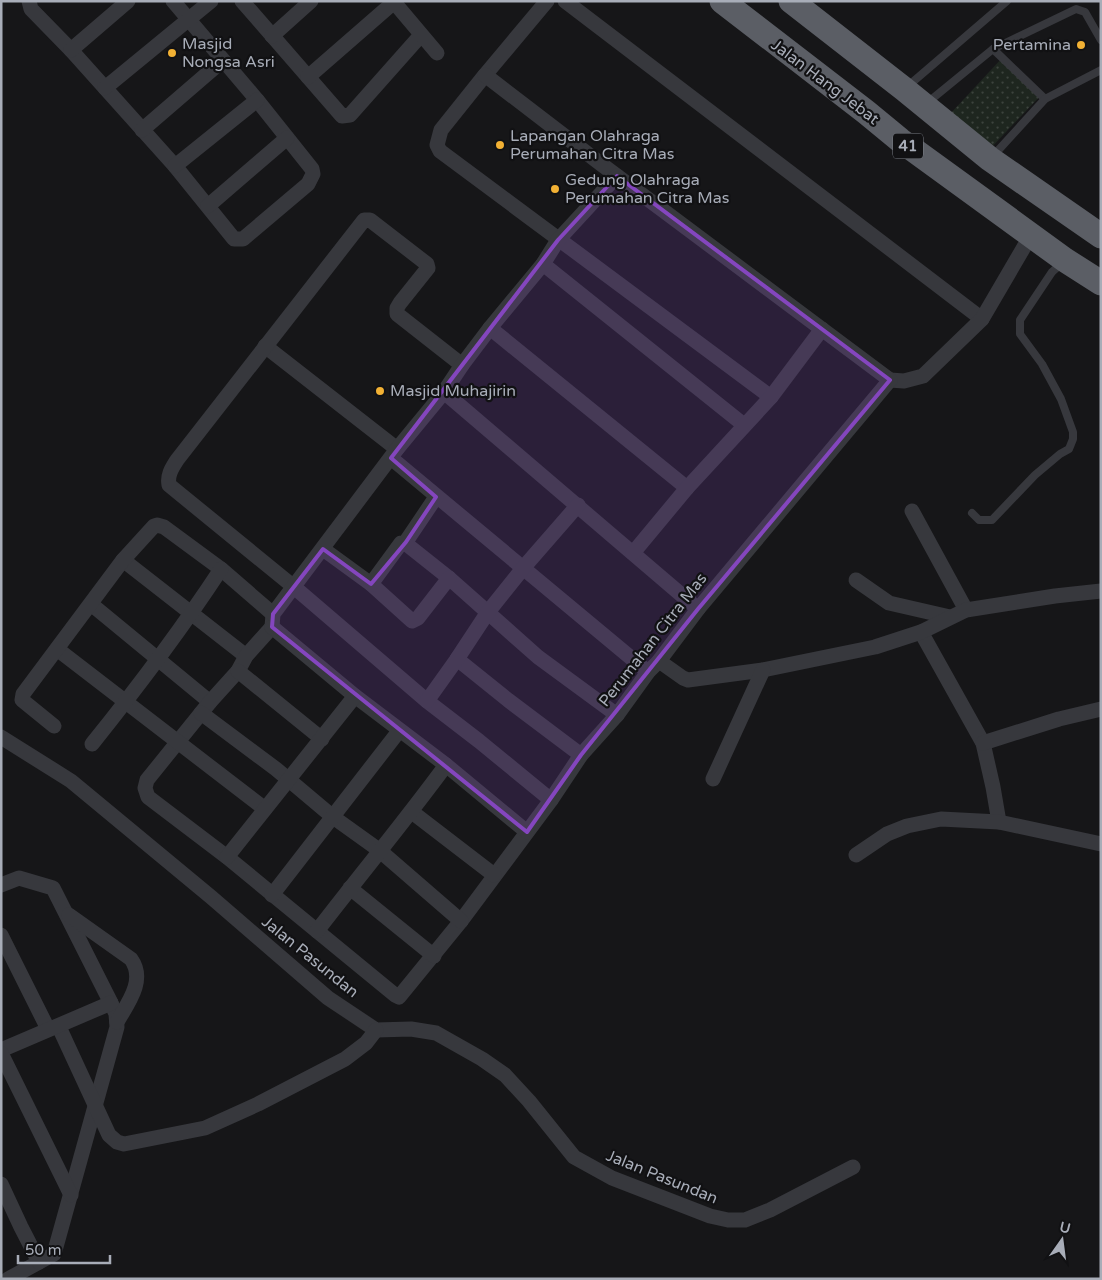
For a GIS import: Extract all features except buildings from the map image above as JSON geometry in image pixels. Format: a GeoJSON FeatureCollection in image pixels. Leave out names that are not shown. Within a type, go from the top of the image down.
{"type":"FeatureCollection","features":[{"type":"Feature","properties":{"kind":"highway","name":"Jalan Hang Jebat"},"geometry":{"type":"LineString","coordinates":[[722,1],[900,140],[1065,260],[1101,283]]}},
{"type":"Feature","properties":{"kind":"highway"},"geometry":{"type":"LineString","coordinates":[[791,1],[990,159],[1101,236]]}},
{"type":"Feature","properties":{"kind":"street"},"geometry":{"type":"LineString","coordinates":[[29,1],[31,9],[71,50],[175,166],[234,239],[240,240],[308,184],[311,179],[312,169],[257,100],[173,1]]}},
{"type":"Feature","properties":{"kind":"street"},"geometry":{"type":"LineString","coordinates":[[71,50],[128,1]]}},
{"type":"Feature","properties":{"kind":"street"},"geometry":{"type":"LineString","coordinates":[[105,88],[211,1]]}},
{"type":"Feature","properties":{"kind":"street"},"geometry":{"type":"LineString","coordinates":[[242,1],[342,116],[350,115],[421,35]]}},
{"type":"Feature","properties":{"kind":"street"},"geometry":{"type":"LineString","coordinates":[[272,36],[311,1]]}},
{"type":"Feature","properties":{"kind":"street"},"geometry":{"type":"LineString","coordinates":[[547,1],[441,130],[437,145],[440,151],[771,398]]}},
{"type":"Feature","properties":{"kind":"street"},"geometry":{"type":"LineString","coordinates":[[565,1],[982,319]]}},
{"type":"Feature","properties":{"kind":"street"},"geometry":{"type":"LineString","coordinates":[[308,77],[393,2],[437,53]]}},
{"type":"Feature","properties":{"kind":"street"},"geometry":{"type":"LineString","coordinates":[[142,130],[222,60]]}},
{"type":"Feature","properties":{"kind":"street"},"geometry":{"type":"LineString","coordinates":[[485,75],[890,380],[904,381],[923,376],[982,319],[1031,235]]}},
{"type":"Feature","properties":{"kind":"street"},"geometry":{"type":"LineString","coordinates":[[175,166],[257,100]]}},
{"type":"Feature","properties":{"kind":"street"},"geometry":{"type":"LineString","coordinates":[[208,206],[287,138]]}},
{"type":"Feature","properties":{"kind":"street"},"geometry":{"type":"LineString","coordinates":[[446,765],[412,812],[379,850],[317,931],[227,857],[148,797],[145,788],[147,780],[205,708],[238,671],[246,656],[272,621],[294,586],[394,453],[444,392],[490,328],[542,264],[558,240],[617,176]]}},
{"type":"Feature","properties":{"kind":"street"},"geometry":{"type":"LineString","coordinates":[[462,365],[397,314],[397,308],[400,303],[428,265],[368,219],[364,220],[177,460],[170,472],[168,481],[169,485],[294,586],[427,701],[550,800]]}},
{"type":"Feature","properties":{"kind":"street"},"geometry":{"type":"LineString","coordinates":[[542,264],[744,425]]}},
{"type":"Feature","properties":{"kind":"street"},"geometry":{"type":"LineString","coordinates":[[490,328],[687,488]]}},
{"type":"Feature","properties":{"kind":"street"},"geometry":{"type":"LineString","coordinates":[[633,553],[687,488],[771,398],[822,329]]}},
{"type":"Feature","properties":{"kind":"street"},"geometry":{"type":"LineString","coordinates":[[265,346],[394,453],[436,497],[524,567],[648,672]]}},
{"type":"Feature","properties":{"kind":"street","name":"Perumahan Citra Mas"},"geometry":{"type":"LineString","coordinates":[[317,931],[399,997],[461,921],[581,755],[617,715],[698,609],[890,380]]}},
{"type":"Feature","properties":{"kind":"street"},"geometry":{"type":"LineString","coordinates":[[444,392],[698,609]]}},
{"type":"Feature","properties":{"kind":"street"},"geometry":{"type":"LineString","coordinates":[[371,584],[401,543],[405,543],[436,497]]}},
{"type":"Feature","properties":{"kind":"street"},"geometry":{"type":"LineString","coordinates":[[427,701],[488,612],[578,505]]}},
{"type":"Feature","properties":{"kind":"street"},"geometry":{"type":"LineString","coordinates":[[912,511],[966,610]]}},
{"type":"Feature","properties":{"kind":"street"},"geometry":{"type":"LineString","coordinates":[[54,726],[22,700],[23,694],[123,560],[151,528],[157,525],[164,527],[221,569],[272,621],[355,696],[446,765],[527,832]]}},
{"type":"Feature","properties":{"kind":"street"},"geometry":{"type":"LineString","coordinates":[[405,543],[449,578],[538,657],[617,715]]}},
{"type":"Feature","properties":{"kind":"street"},"geometry":{"type":"LineString","coordinates":[[323,549],[371,584],[412,621],[418,618],[449,578]]}},
{"type":"Feature","properties":{"kind":"street"},"geometry":{"type":"LineString","coordinates":[[123,560],[246,656]]}},
{"type":"Feature","properties":{"kind":"street"},"geometry":{"type":"LineString","coordinates":[[92,744],[126,702],[156,659],[192,613],[221,569]]}},
{"type":"Feature","properties":{"kind":"street"},"geometry":{"type":"LineString","coordinates":[[856,580],[888,604],[950,617]]}},
{"type":"Feature","properties":{"kind":"street"},"geometry":{"type":"LineString","coordinates":[[659,661],[688,680],[763,670],[875,648],[921,632],[966,610],[1101,591]]}},
{"type":"Feature","properties":{"kind":"street"},"geometry":{"type":"LineString","coordinates":[[91,604],[156,659],[205,708],[289,781],[333,817],[379,850],[461,921]]}},
{"type":"Feature","properties":{"kind":"street"},"geometry":{"type":"LineString","coordinates":[[921,632],[983,743],[993,787],[998,822]]}},
{"type":"Feature","properties":{"kind":"street"},"geometry":{"type":"LineString","coordinates":[[57,649],[265,809]]}},
{"type":"Feature","properties":{"kind":"street"},"geometry":{"type":"LineString","coordinates":[[457,659],[581,755]]}},
{"type":"Feature","properties":{"kind":"street"},"geometry":{"type":"LineString","coordinates":[[713,780],[763,670]]}},
{"type":"Feature","properties":{"kind":"street"},"geometry":{"type":"LineString","coordinates":[[238,671],[322,739]]}},
{"type":"Feature","properties":{"kind":"street"},"geometry":{"type":"LineString","coordinates":[[227,857],[355,696]]}},
{"type":"Feature","properties":{"kind":"street"},"geometry":{"type":"LineString","coordinates":[[983,743],[1059,719],[1101,709]]}},
{"type":"Feature","properties":{"kind":"street"},"geometry":{"type":"LineString","coordinates":[[272,895],[399,730]]}},
{"type":"Feature","properties":{"kind":"street","name":"Jalan Pasundan"},"geometry":{"type":"LineString","coordinates":[[1,737],[71,781],[211,897],[328,998],[376,1030],[410,1029],[436,1033],[505,1075],[529,1101],[574,1157],[612,1178],[710,1216],[728,1220],[745,1220],[770,1210],[853,1167]]}},
{"type":"Feature","properties":{"kind":"street"},"geometry":{"type":"LineString","coordinates":[[412,812],[494,875]]}},
{"type":"Feature","properties":{"kind":"street"},"geometry":{"type":"LineString","coordinates":[[856,855],[887,834],[907,826],[941,819],[998,822],[1101,844]]}},
{"type":"Feature","properties":{"kind":"street"},"geometry":{"type":"LineString","coordinates":[[1,885],[19,878],[53,888],[111,1003],[117,1022],[72,1195],[54,1254],[8,1279]]}},
{"type":"Feature","properties":{"kind":"street"},"geometry":{"type":"LineString","coordinates":[[350,888],[434,956]]}},
{"type":"Feature","properties":{"kind":"street"},"geometry":{"type":"LineString","coordinates":[[66,913],[131,960],[135,965],[137,972],[135,991],[117,1022]]}},
{"type":"Feature","properties":{"kind":"street"},"geometry":{"type":"LineString","coordinates":[[1,935],[54,1028],[96,1106],[109,1135],[124,1144],[205,1128],[258,1104],[345,1059],[366,1043],[376,1030]]}},
{"type":"Feature","properties":{"kind":"street"},"geometry":{"type":"LineString","coordinates":[[72,1195],[1,1052],[111,1003]]}},
{"type":"Feature","properties":{"kind":"street"},"geometry":{"type":"LineString","coordinates":[[1,1184],[39,1262]]}},
{"type":"Feature","properties":{"kind":"lane"},"geometry":{"type":"LineString","coordinates":[[904,89],[1007,1]]}},
{"type":"Feature","properties":{"kind":"lane"},"geometry":{"type":"LineString","coordinates":[[923,106],[993,49],[1076,9],[1085,12],[1101,40]]}},
{"type":"Feature","properties":{"kind":"lane"},"geometry":{"type":"LineString","coordinates":[[993,49],[1045,99]]}},
{"type":"Feature","properties":{"kind":"lane"},"geometry":{"type":"LineString","coordinates":[[990,159],[1045,99],[1101,70]]}},
{"type":"Feature","properties":{"kind":"lane"},"geometry":{"type":"LineString","coordinates":[[972,513],[980,520],[992,520],[1035,474],[1072,445],[1072,432],[1061,399],[1042,364],[1020,334],[1019,326],[1020,320],[1052,272],[1065,260]]}},
{"type":"Feature","properties":{"kind":"highlighted area"},"geometry":{"type":"Polygon","coordinates":[[[617,176],[890,380],[698,609],[581,755],[527,832],[272,627],[273,614],[323,549],[371,584],[406,542],[436,497],[391,458],[558,240],[617,176]]]}},
{"type":"Feature","properties":{"kind":"shaded area"},"geometry":{"type":"Polygon","coordinates":[[[1003,57],[1042,94],[989,150],[950,114],[1003,57]]]}},
{"type":"Feature","properties":{"kind":"place","name":"Pertamina"},"geometry":{"type":"Point","coordinates":[1081,45]}},
{"type":"Feature","properties":{"kind":"place","name":"Masjid Nongsa Asri"},"geometry":{"type":"Point","coordinates":[172,53]}},
{"type":"Feature","properties":{"kind":"place","name":"Lapangan Olahraga Perumahan Citra Mas"},"geometry":{"type":"Point","coordinates":[500,145]}},
{"type":"Feature","properties":{"kind":"place","name":"Gedung Olahraga Perumahan Citra Mas"},"geometry":{"type":"Point","coordinates":[555,189]}},
{"type":"Feature","properties":{"kind":"place","name":"Masjid Muhajirin"},"geometry":{"type":"Point","coordinates":[380,391]}}]}
